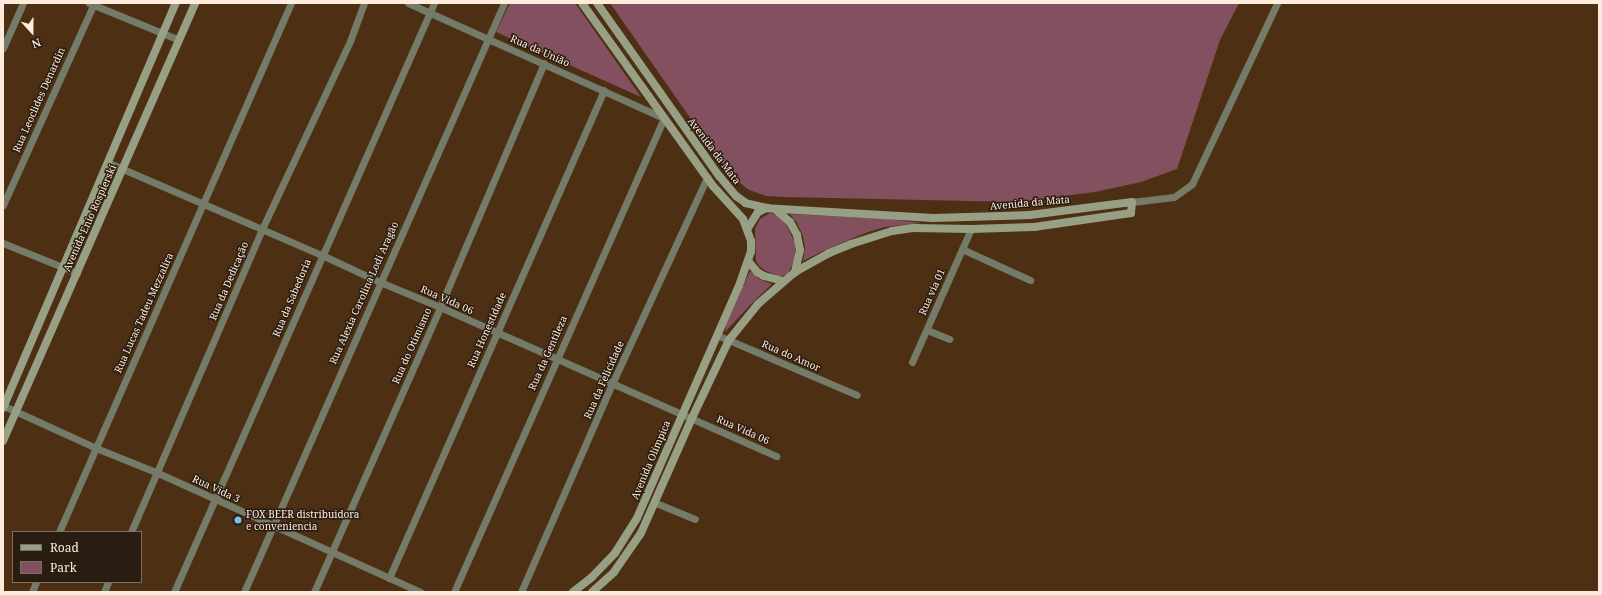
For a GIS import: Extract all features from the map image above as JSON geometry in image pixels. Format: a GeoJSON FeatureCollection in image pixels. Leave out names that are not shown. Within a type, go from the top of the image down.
{"type":"FeatureCollection","features":[{"type":"Feature","properties":{"kind":"street"},"geometry":{"type":"LineString","coordinates":[[3,48],[23,3]]}},
{"type":"Feature","properties":{"kind":"street","name":"Avenida Enio Rospierski"},"geometry":{"type":"LineString","coordinates":[[4,407],[176,3]]}},
{"type":"Feature","properties":{"kind":"street","name":"Avenida Enio Rospierski"},"geometry":{"type":"LineString","coordinates":[[3,441],[195,3]]}},
{"type":"Feature","properties":{"kind":"street","name":"Rua Lucas Tadeu Mezzalira"},"geometry":{"type":"LineString","coordinates":[[59,531],[291,3]]}},
{"type":"Feature","properties":{"kind":"street","name":"Rua da Dedicação"},"geometry":{"type":"LineString","coordinates":[[131,531],[158,473],[262,229],[350,41],[364,3]]}},
{"type":"Feature","properties":{"kind":"street","name":"Rua da União"},"geometry":{"type":"LineString","coordinates":[[408,3],[604,90],[663,120]]}},
{"type":"Feature","properties":{"kind":"street","name":"Rua da Sabedoria"},"geometry":{"type":"LineString","coordinates":[[174,592],[216,500],[322,254],[434,3]]}},
{"type":"Feature","properties":{"kind":"street","name":"Rua Alexia Carolina Lodi Aragão"},"geometry":{"type":"LineString","coordinates":[[244,592],[504,3]]}},
{"type":"Feature","properties":{"kind":"street","name":"Avenida da Mata"},"geometry":{"type":"LineString","coordinates":[[582,3],[663,120],[707,177],[741,215],[748,228],[751,240],[749,262],[723,320]]}},
{"type":"Feature","properties":{"kind":"street","name":"Avenida da Mata"},"geometry":{"type":"LineString","coordinates":[[597,3],[727,186],[742,200],[770,208],[933,218],[1030,215],[1132,202]]}},
{"type":"Feature","properties":{"kind":"street"},"geometry":{"type":"LineString","coordinates":[[592,592],[614,572],[641,533],[656,503],[692,418],[729,340],[758,304],[783,281],[795,272],[829,253],[851,244],[892,231],[913,228],[971,229],[1034,227],[1131,213],[1132,202],[1174,196],[1192,184],[1277,3]]}},
{"type":"Feature","properties":{"kind":"street"},"geometry":{"type":"LineString","coordinates":[[92,4],[179,40]]}},
{"type":"Feature","properties":{"kind":"street","name":"Rua Leoclides Denardin"},"geometry":{"type":"LineString","coordinates":[[3,205],[92,4]]}},
{"type":"Feature","properties":{"kind":"street","name":"Rua do Otimismo"},"geometry":{"type":"LineString","coordinates":[[314,592],[440,307],[544,63]]}},
{"type":"Feature","properties":{"kind":"street","name":"Rua Honestidade"},"geometry":{"type":"LineString","coordinates":[[389,578],[604,90]]}},
{"type":"Feature","properties":{"kind":"street","name":"Rua da Gentileza"},"geometry":{"type":"LineString","coordinates":[[454,592],[663,120]]}},
{"type":"Feature","properties":{"kind":"street","name":"Rua Vida 06"},"geometry":{"type":"LineString","coordinates":[[109,163],[322,254],[380,282],[440,307],[556,360],[692,418],[776,456]]}},
{"type":"Feature","properties":{"kind":"street","name":"Rua da Felicidade"},"geometry":{"type":"LineString","coordinates":[[521,592],[612,384],[707,177]]}},
{"type":"Feature","properties":{"kind":"street"},"geometry":{"type":"LineString","coordinates":[[748,228],[758,212],[770,208],[790,222],[797,235],[800,250],[795,272]]}},
{"type":"Feature","properties":{"kind":"street","name":"Rua via 01"},"geometry":{"type":"LineString","coordinates":[[912,362],[971,229]]}},
{"type":"Feature","properties":{"kind":"street"},"geometry":{"type":"LineString","coordinates":[[3,243],[77,274]]}},
{"type":"Feature","properties":{"kind":"street"},"geometry":{"type":"LineString","coordinates":[[962,250],[1030,280]]}},
{"type":"Feature","properties":{"kind":"street"},"geometry":{"type":"LineString","coordinates":[[749,262],[757,272],[764,276],[783,281]]}},
{"type":"Feature","properties":{"kind":"street","name":"Avenida Olímpica"},"geometry":{"type":"LineString","coordinates":[[573,592],[604,565],[627,537],[650,492],[723,320]]}},
{"type":"Feature","properties":{"kind":"street"},"geometry":{"type":"LineString","coordinates":[[927,330],[949,339]]}},
{"type":"Feature","properties":{"kind":"street","name":"Rua do Amor"},"geometry":{"type":"LineString","coordinates":[[717,335],[856,395]]}},
{"type":"Feature","properties":{"kind":"street","name":"Rua Vida 3"},"geometry":{"type":"LineString","coordinates":[[4,407],[16,411],[96,448],[158,473],[420,592]]}},
{"type":"Feature","properties":{"kind":"street"},"geometry":{"type":"LineString","coordinates":[[656,503],[695,519]]}},
{"type":"Feature","properties":{"kind":"green space"},"geometry":{"type":"Polygon","coordinates":[[[510,3],[575,3],[641,97],[496,32],[510,3]]]}},
{"type":"Feature","properties":{"kind":"green space"},"geometry":{"type":"Polygon","coordinates":[[[610,3],[1239,3],[1220,40],[1177,169],[1141,182],[1095,192],[1016,202],[785,197],[766,196],[749,190],[730,175],[610,3]]]}},
{"type":"Feature","properties":{"kind":"green space"},"geometry":{"type":"Polygon","coordinates":[[[770,213],[777,215],[786,224],[795,243],[795,260],[788,273],[783,276],[778,276],[766,271],[760,267],[756,261],[755,229],[760,219],[770,213]]]}},
{"type":"Feature","properties":{"kind":"green space"},"geometry":{"type":"Polygon","coordinates":[[[790,214],[888,219],[921,223],[885,227],[868,232],[803,261],[805,248],[803,236],[797,223],[790,214]]]}},
{"type":"Feature","properties":{"kind":"green space"},"geometry":{"type":"Polygon","coordinates":[[[750,271],[759,279],[772,284],[725,332],[726,325],[750,271]]]}},
{"type":"Feature","properties":{"kind":"place","name":"FOX BEER distribuidora e conveniencia"},"geometry":{"type":"Point","coordinates":[238,520]}}]}
